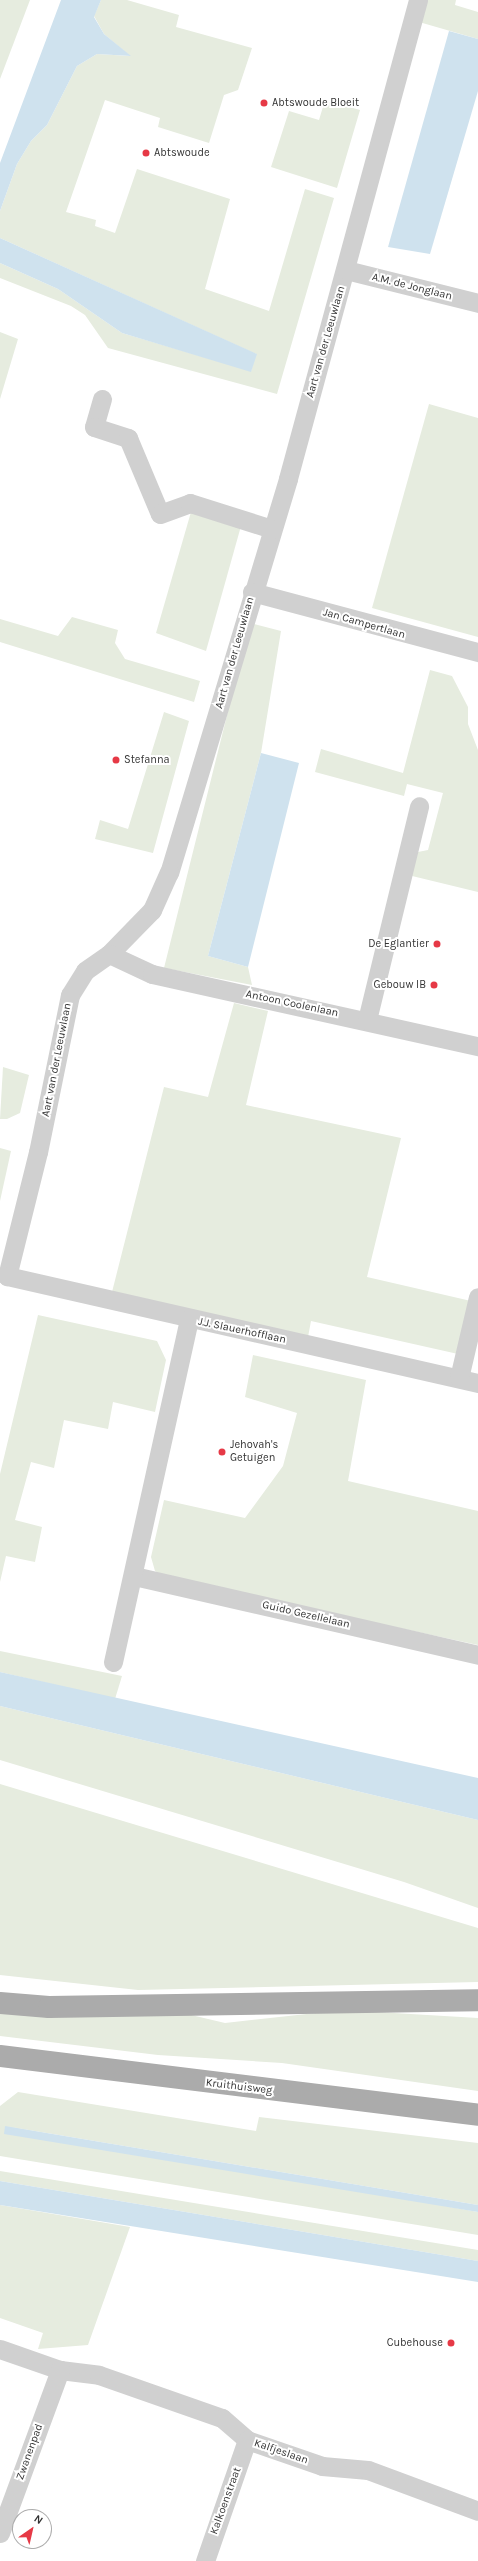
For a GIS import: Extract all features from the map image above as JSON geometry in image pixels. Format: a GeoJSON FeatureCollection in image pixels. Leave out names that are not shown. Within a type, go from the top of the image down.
{"type":"FeatureCollection","features":[{"type":"Feature","properties":{"kind":"main road"},"geometry":{"type":"LineString","coordinates":[[0,2003],[49,2008],[478,2000]]}},
{"type":"Feature","properties":{"kind":"main road","name":"Kruithuisweg"},"geometry":{"type":"LineString","coordinates":[[0,2056],[478,2115]]}},
{"type":"Feature","properties":{"kind":"street","name":"Aart van der Leeuwlaan"},"geometry":{"type":"LineString","coordinates":[[6,1276],[38,1152],[70,995],[85,971],[109,954],[152,910],[169,872],[272,529],[346,270],[418,0]]}},
{"type":"Feature","properties":{"kind":"street","name":"A.M. de Jonglaan"},"geometry":{"type":"LineString","coordinates":[[346,270],[478,303]]}},
{"type":"Feature","properties":{"kind":"street"},"geometry":{"type":"LineString","coordinates":[[102,399],[94,427],[128,438],[160,514],[190,502],[272,529]]}},
{"type":"Feature","properties":{"kind":"street","name":"Jan Campertlaan"},"geometry":{"type":"LineString","coordinates":[[252,592],[478,652]]}},
{"type":"Feature","properties":{"kind":"street"},"geometry":{"type":"LineString","coordinates":[[367,1020],[419,806]]}},
{"type":"Feature","properties":{"kind":"street","name":"Antoon Coolenlaan"},"geometry":{"type":"LineString","coordinates":[[109,954],[152,974],[367,1020],[478,1046]]}},
{"type":"Feature","properties":{"kind":"street","name":"J.J. Slauerhofflaan"},"geometry":{"type":"LineString","coordinates":[[6,1276],[189,1319],[478,1383]]}},
{"type":"Feature","properties":{"kind":"street"},"geometry":{"type":"LineString","coordinates":[[459,1378],[478,1297]]}},
{"type":"Feature","properties":{"kind":"street"},"geometry":{"type":"LineString","coordinates":[[113,1662],[134,1576],[189,1319]]}},
{"type":"Feature","properties":{"kind":"street","name":"Guido Gezellelaan"},"geometry":{"type":"LineString","coordinates":[[134,1576],[478,1655]]}},
{"type":"Feature","properties":{"kind":"street","name":"Kalfjeslaan"},"geometry":{"type":"LineString","coordinates":[[0,2348],[60,2370],[99,2375],[222,2418],[247,2440],[322,2466],[368,2470],[478,2511]]}},
{"type":"Feature","properties":{"kind":"street","name":"Zwanenpad"},"geometry":{"type":"LineString","coordinates":[[0,2533],[60,2370]]}},
{"type":"Feature","properties":{"kind":"street","name":"Kalkoenstraat"},"geometry":{"type":"LineString","coordinates":[[205,2561],[247,2440]]}},
{"type":"Feature","properties":{"kind":"shaded area"},"geometry":{"type":"Polygon","coordinates":[[[0,0],[30,0],[0,79],[0,0]]]}},
{"type":"Feature","properties":{"kind":"shaded area"},"geometry":{"type":"Polygon","coordinates":[[[101,0],[127,0],[179,15],[176,27],[252,48],[238,90],[224,95],[209,143],[158,127],[160,118],[105,100],[66,212],[96,220],[95,226],[115,233],[137,169],[230,199],[205,289],[269,311],[305,189],[334,198],[277,394],[108,348],[85,315],[71,306],[0,278],[0,263],[58,289],[122,333],[251,371],[256,354],[0,238],[0,211],[17,164],[31,141],[47,125],[77,66],[97,54],[130,56],[104,34],[94,16],[101,0]]]}},
{"type":"Feature","properties":{"kind":"shaded area"},"geometry":{"type":"Polygon","coordinates":[[[424,0],[456,0],[455,5],[478,12],[478,39],[419,22],[424,0]]]}},
{"type":"Feature","properties":{"kind":"shaded area"},"geometry":{"type":"Polygon","coordinates":[[[325,100],[360,110],[337,188],[271,167],[289,111],[319,120],[325,100]]]}},
{"type":"Feature","properties":{"kind":"shaded area"},"geometry":{"type":"Polygon","coordinates":[[[0,332],[18,339],[0,399],[0,332]]]}},
{"type":"Feature","properties":{"kind":"shaded area"},"geometry":{"type":"Polygon","coordinates":[[[429,404],[478,418],[478,637],[372,608],[429,404]]]}},
{"type":"Feature","properties":{"kind":"shaded area"},"geometry":{"type":"Polygon","coordinates":[[[191,512],[241,526],[206,651],[156,633],[191,512]]]}},
{"type":"Feature","properties":{"kind":"shaded area"},"geometry":{"type":"Polygon","coordinates":[[[72,617],[118,630],[115,643],[125,659],[200,681],[194,702],[0,642],[0,619],[58,636],[72,617]]]}},
{"type":"Feature","properties":{"kind":"shaded area"},"geometry":{"type":"Polygon","coordinates":[[[250,623],[281,631],[261,753],[208,956],[248,967],[252,985],[164,968],[250,623]]]}},
{"type":"Feature","properties":{"kind":"shaded area"},"geometry":{"type":"Polygon","coordinates":[[[430,670],[452,676],[468,707],[468,724],[478,750],[478,892],[408,875],[413,853],[428,850],[443,793],[407,784],[404,796],[315,772],[321,749],[403,773],[430,670]]]}},
{"type":"Feature","properties":{"kind":"shaded area"},"geometry":{"type":"Polygon","coordinates":[[[164,712],[189,721],[153,853],[95,839],[100,820],[128,829],[164,712]]]}},
{"type":"Feature","properties":{"kind":"shaded area"},"geometry":{"type":"Polygon","coordinates":[[[234,1003],[268,1011],[246,1105],[401,1138],[367,1277],[471,1301],[458,1354],[311,1321],[308,1337],[112,1292],[164,1087],[208,1097],[234,1003]]]}},
{"type":"Feature","properties":{"kind":"shaded area"},"geometry":{"type":"Polygon","coordinates":[[[3,1067],[29,1075],[20,1113],[7,1119],[0,1119],[3,1067]]]}},
{"type":"Feature","properties":{"kind":"shaded area"},"geometry":{"type":"Polygon","coordinates":[[[0,1148],[11,1151],[0,1201],[0,1148]]]}},
{"type":"Feature","properties":{"kind":"shaded area"},"geometry":{"type":"Polygon","coordinates":[[[38,1315],[157,1341],[166,1360],[155,1412],[113,1402],[108,1429],[64,1420],[54,1468],[31,1462],[15,1520],[42,1527],[35,1562],[6,1556],[0,1582],[0,1474],[38,1315]]]}},
{"type":"Feature","properties":{"kind":"shaded area"},"geometry":{"type":"Polygon","coordinates":[[[253,1355],[366,1380],[348,1481],[478,1511],[478,1645],[168,1578],[155,1571],[151,1557],[164,1500],[245,1518],[283,1466],[297,1413],[245,1397],[253,1355]]]}},
{"type":"Feature","properties":{"kind":"shaded area"},"geometry":{"type":"Polygon","coordinates":[[[0,1651],[122,1676],[115,1699],[0,1672],[0,1651]]]}},
{"type":"Feature","properties":{"kind":"shaded area"},"geometry":{"type":"Polygon","coordinates":[[[0,1706],[478,1820],[478,1908],[404,1882],[0,1760],[0,1706]]]}},
{"type":"Feature","properties":{"kind":"shaded area"},"geometry":{"type":"Polygon","coordinates":[[[0,1784],[478,1928],[478,1982],[138,1990],[0,1975],[0,1784]]]}},
{"type":"Feature","properties":{"kind":"shaded area"},"geometry":{"type":"Polygon","coordinates":[[[0,2010],[187,2014],[225,2023],[343,2010],[478,2018],[478,2091],[282,2063],[158,2055],[0,2036],[0,2010]]]}},
{"type":"Feature","properties":{"kind":"shaded area"},"geometry":{"type":"Polygon","coordinates":[[[18,2092],[256,2131],[259,2117],[478,2143],[478,2205],[5,2126],[478,2212],[478,2235],[0,2156],[0,2106],[18,2092]]]}},
{"type":"Feature","properties":{"kind":"shaded area"},"geometry":{"type":"Polygon","coordinates":[[[0,2171],[478,2250],[478,2261],[0,2181],[0,2171]]]}},
{"type":"Feature","properties":{"kind":"shaded area"},"geometry":{"type":"Polygon","coordinates":[[[0,2205],[130,2227],[88,2345],[38,2349],[43,2333],[0,2318],[0,2205]]]}},
{"type":"Feature","properties":{"kind":"water"},"geometry":{"type":"Polygon","coordinates":[[[61,0],[101,0],[94,17],[104,34],[131,56],[97,54],[77,66],[47,125],[31,141],[17,164],[0,211],[0,163],[61,0]]]}},
{"type":"Feature","properties":{"kind":"water"},"geometry":{"type":"Polygon","coordinates":[[[449,31],[478,39],[478,91],[430,254],[388,247],[449,31]]]}},
{"type":"Feature","properties":{"kind":"water"},"geometry":{"type":"Polygon","coordinates":[[[0,238],[257,354],[251,372],[122,333],[58,289],[0,263],[0,238]]]}},
{"type":"Feature","properties":{"kind":"water"},"geometry":{"type":"Polygon","coordinates":[[[261,753],[299,763],[248,967],[208,956],[261,753]]]}},
{"type":"Feature","properties":{"kind":"water"},"geometry":{"type":"Polygon","coordinates":[[[0,1672],[478,1778],[478,1820],[0,1706],[0,1672]]]}},
{"type":"Feature","properties":{"kind":"water"},"geometry":{"type":"Polygon","coordinates":[[[5,2126],[478,2205],[478,2212],[4,2134],[5,2126]]]}},
{"type":"Feature","properties":{"kind":"water"},"geometry":{"type":"Polygon","coordinates":[[[0,2181],[478,2261],[478,2282],[0,2205],[0,2181]]]}},
{"type":"Feature","properties":{"kind":"place","name":"Abtswoude Bloeit"},"geometry":{"type":"Point","coordinates":[264,103]}},
{"type":"Feature","properties":{"kind":"place","name":"Abtswoude"},"geometry":{"type":"Point","coordinates":[146,153]}},
{"type":"Feature","properties":{"kind":"place","name":"Stefanna"},"geometry":{"type":"Point","coordinates":[116,760]}},
{"type":"Feature","properties":{"kind":"place","name":"De Eglantier"},"geometry":{"type":"Point","coordinates":[437,944]}},
{"type":"Feature","properties":{"kind":"place","name":"Gebouw IB"},"geometry":{"type":"Point","coordinates":[434,985]}},
{"type":"Feature","properties":{"kind":"place","name":"Jehovah's Getuigen"},"geometry":{"type":"Point","coordinates":[222,1452]}},
{"type":"Feature","properties":{"kind":"place","name":"Cubehouse"},"geometry":{"type":"Point","coordinates":[451,2343]}}]}
